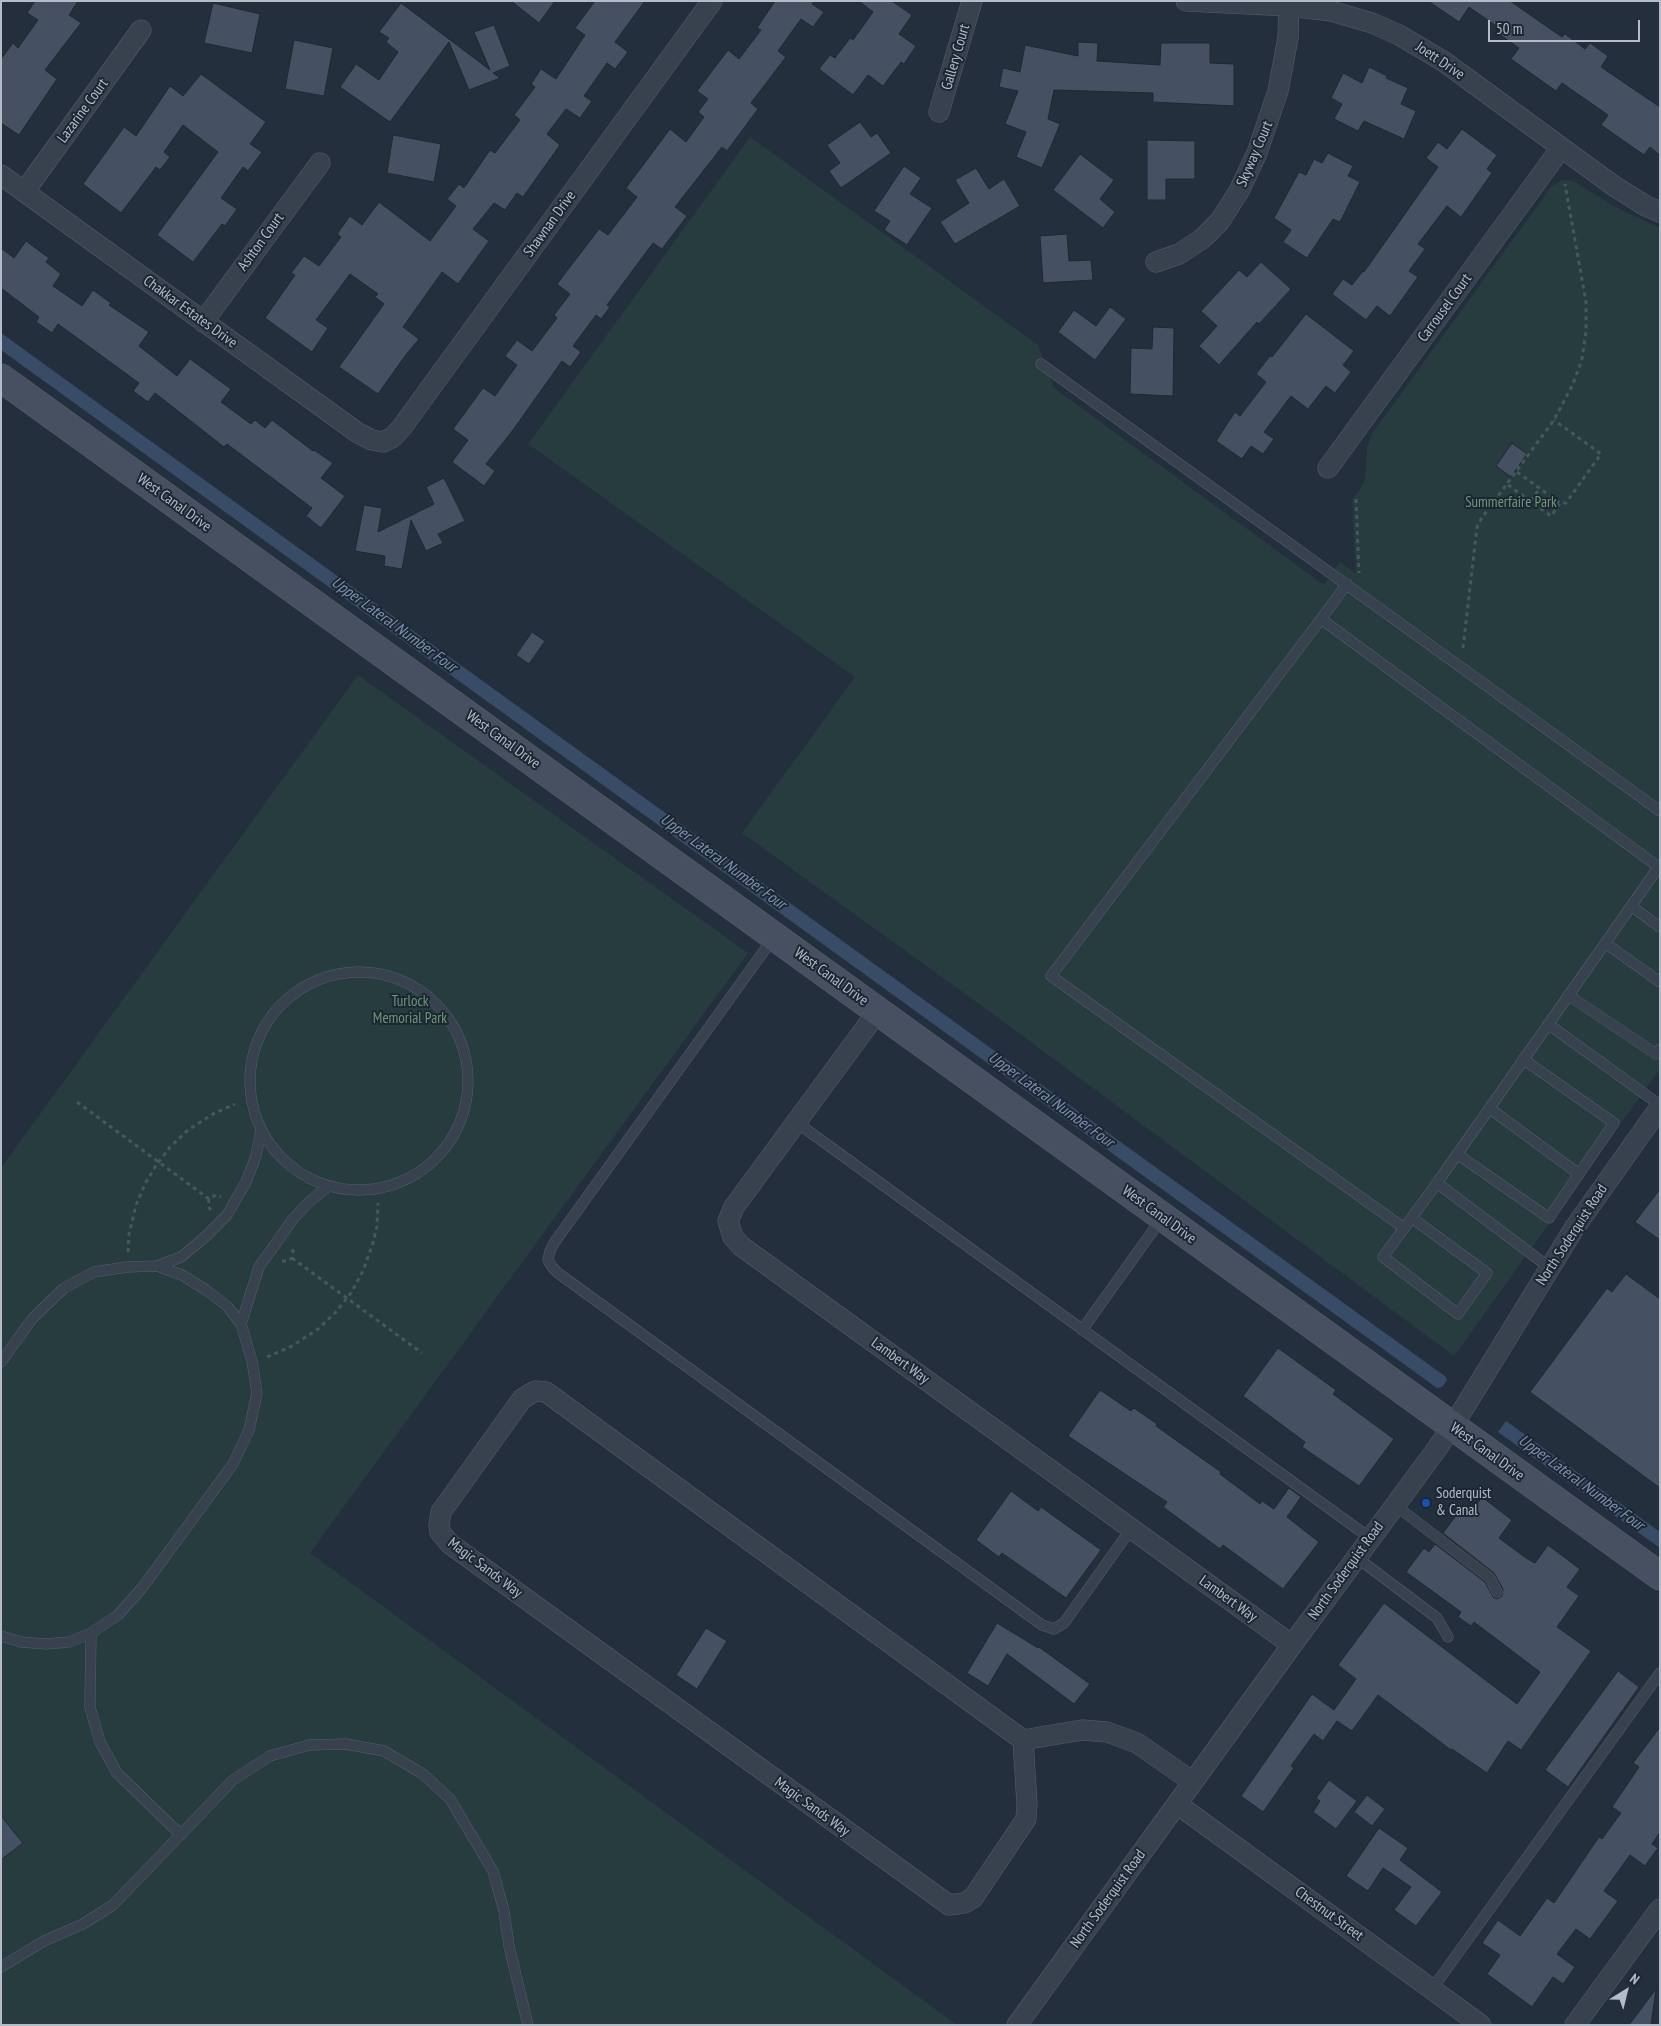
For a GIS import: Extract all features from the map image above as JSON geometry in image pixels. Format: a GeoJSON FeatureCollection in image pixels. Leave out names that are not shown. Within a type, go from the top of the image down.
{"type":"FeatureCollection","features":[{"type":"Feature","properties":{"kind":"street","name":"Shawnan Drive"},"geometry":{"type":"LineString","coordinates":[[383,442],[393,437],[402,426],[712,1]]}},
{"type":"Feature","properties":{"kind":"street","name":"Gallery Court"},"geometry":{"type":"LineString","coordinates":[[939,112],[972,1]]}},
{"type":"Feature","properties":{"kind":"street","name":"Joett Drive"},"geometry":{"type":"LineString","coordinates":[[1186,1],[1331,10],[1352,16],[1400,35],[1443,61],[1614,186],[1646,206],[1660,212]]}},
{"type":"Feature","properties":{"kind":"street","name":"Skyway Court"},"geometry":{"type":"LineString","coordinates":[[1156,262],[1179,254],[1202,239],[1224,215],[1239,191],[1257,153],[1278,91],[1288,38],[1289,6]]}},
{"type":"Feature","properties":{"kind":"street","name":"Lazarine Court"},"geometry":{"type":"LineString","coordinates":[[24,192],[142,30]]}},
{"type":"Feature","properties":{"kind":"street","name":"Carrousel Court"},"geometry":{"type":"LineString","coordinates":[[1328,468],[1561,148]]}},
{"type":"Feature","properties":{"kind":"street","name":"Ashton Court"},"geometry":{"type":"LineString","coordinates":[[203,322],[320,163]]}},
{"type":"Feature","properties":{"kind":"street","name":"Chakkar Estates Drive"},"geometry":{"type":"LineString","coordinates":[[1,175],[358,433],[372,440],[383,442]]}},
{"type":"Feature","properties":{"kind":"street","name":"West Canal Drive"},"geometry":{"type":"LineString","coordinates":[[1,378],[1660,1576]]}},
{"type":"Feature","properties":{"kind":"street","name":"Lambert Way"},"geometry":{"type":"LineString","coordinates":[[878,1011],[731,1211],[728,1226],[736,1242],[1292,1645]]}},
{"type":"Feature","properties":{"kind":"street","name":"North Soderquist Road"},"geometry":{"type":"LineString","coordinates":[[1017,2025],[1452,1427],[1595,1197],[1660,1106]]}},
{"type":"Feature","properties":{"kind":"street","name":"Magic Sands Way"},"geometry":{"type":"LineString","coordinates":[[535,1392],[546,1392],[1023,1740],[1027,1804],[1026,1819],[1023,1827],[973,1898],[964,1903],[949,1905],[450,1544],[440,1532],[441,1512],[522,1399],[535,1392]]}},
{"type":"Feature","properties":{"kind":"street"},"geometry":{"type":"LineString","coordinates":[[1023,1740],[1082,1730],[1107,1732],[1137,1743],[1193,1782]]}},
{"type":"Feature","properties":{"kind":"street","name":"Chestnut Street"},"geometry":{"type":"LineString","coordinates":[[1177,1804],[1481,2025]]}},
{"type":"Feature","properties":{"kind":"street"},"geometry":{"type":"LineString","coordinates":[[1575,2025],[1660,1909]]}},
{"type":"Feature","properties":{"kind":"lane"},"geometry":{"type":"LineString","coordinates":[[1041,364],[1660,811]]}},
{"type":"Feature","properties":{"kind":"lane"},"geometry":{"type":"LineString","coordinates":[[1347,584],[1051,976],[1404,1228]]}},
{"type":"Feature","properties":{"kind":"lane"},"geometry":{"type":"LineString","coordinates":[[1321,619],[1659,867],[1383,1257],[1458,1314],[1487,1273],[1412,1218]]}},
{"type":"Feature","properties":{"kind":"lane"},"geometry":{"type":"LineString","coordinates":[[1631,906],[1660,928]]}},
{"type":"Feature","properties":{"kind":"lane"},"geometry":{"type":"LineString","coordinates":[[775,936],[554,1243],[548,1260],[552,1267],[1042,1625],[1054,1629],[1064,1623],[1131,1529]]}},
{"type":"Feature","properties":{"kind":"lane"},"geometry":{"type":"LineString","coordinates":[[1605,943],[1660,982]]}},
{"type":"Feature","properties":{"kind":"lane"},"geometry":{"type":"LineString","coordinates":[[362,972],[393,978],[422,992],[445,1014],[461,1042],[468,1074],[466,1105],[454,1135],[435,1160],[409,1179],[376,1189],[354,1190],[329,1186],[308,1178],[289,1165],[273,1149],[261,1130],[251,1100],[251,1068],[259,1037],[276,1010],[300,989],[330,976],[362,972]]}},
{"type":"Feature","properties":{"kind":"lane"},"geometry":{"type":"LineString","coordinates":[[1568,995],[1656,1054],[1660,1050]]}},
{"type":"Feature","properties":{"kind":"lane"},"geometry":{"type":"LineString","coordinates":[[1548,1024],[1660,1106]]}},
{"type":"Feature","properties":{"kind":"lane"},"geometry":{"type":"LineString","coordinates":[[1457,1154],[1549,1218],[1614,1123],[1523,1059]]}},
{"type":"Feature","properties":{"kind":"lane"},"geometry":{"type":"LineString","coordinates":[[1489,1108],[1579,1174]]}},
{"type":"Feature","properties":{"kind":"lane"},"geometry":{"type":"LineString","coordinates":[[796,1122],[1370,1538]]}},
{"type":"Feature","properties":{"kind":"lane"},"geometry":{"type":"LineString","coordinates":[[157,1266],[181,1257],[227,1215],[246,1182],[256,1156],[261,1130]]}},
{"type":"Feature","properties":{"kind":"lane"},"geometry":{"type":"LineString","coordinates":[[1436,1182],[1550,1268]]}},
{"type":"Feature","properties":{"kind":"lane"},"geometry":{"type":"LineString","coordinates":[[241,1324],[259,1267],[293,1219],[310,1201],[329,1186]]}},
{"type":"Feature","properties":{"kind":"lane"},"geometry":{"type":"LineString","coordinates":[[1082,1330],[1162,1218]]}},
{"type":"Feature","properties":{"kind":"lane"},"geometry":{"type":"LineString","coordinates":[[1,1362],[32,1319],[64,1288],[94,1272],[127,1266],[157,1266],[182,1275],[227,1306],[241,1324],[252,1361],[257,1393],[249,1430],[233,1464],[142,1588],[118,1615],[91,1633],[69,1642],[46,1644],[21,1642],[1,1636]]}},
{"type":"Feature","properties":{"kind":"lane"},"geometry":{"type":"LineString","coordinates":[[1395,1505],[1490,1578],[1497,1592]]}},
{"type":"Feature","properties":{"kind":"lane"},"geometry":{"type":"LineString","coordinates":[[1356,1557],[1437,1618],[1448,1637]]}},
{"type":"Feature","properties":{"kind":"lane"},"geometry":{"type":"LineString","coordinates":[[91,1633],[90,1707],[100,1742],[117,1773],[181,1835]]}},
{"type":"Feature","properties":{"kind":"lane"},"geometry":{"type":"LineString","coordinates":[[1432,1989],[1660,1673]]}},
{"type":"Feature","properties":{"kind":"lane"},"geometry":{"type":"LineString","coordinates":[[1,1967],[44,1941],[83,1924],[113,1906],[233,1780],[270,1756],[308,1745],[346,1744],[384,1751],[424,1774],[450,1799],[493,1871],[504,1911],[508,1946],[528,2025]]}},
{"type":"Feature","properties":{"kind":"path"},"geometry":{"type":"LineString","coordinates":[[1462,648],[1477,527],[1554,420],[1580,366],[1586,332],[1586,302],[1566,184]]}},
{"type":"Feature","properties":{"kind":"path"},"geometry":{"type":"LineString","coordinates":[[1508,485],[1551,516],[1560,503],[1566,502],[1601,454],[1554,420]]}},
{"type":"Feature","properties":{"kind":"path"},"geometry":{"type":"LineString","coordinates":[[1517,472],[1560,503]]}},
{"type":"Feature","properties":{"kind":"path"},"geometry":{"type":"LineString","coordinates":[[1531,501],[1540,488]]}},
{"type":"Feature","properties":{"kind":"path"},"geometry":{"type":"LineString","coordinates":[[1356,499],[1358,572],[1366,578]]}},
{"type":"Feature","properties":{"kind":"path"},"geometry":{"type":"LineString","coordinates":[[1454,642],[1470,654]]}},
{"type":"Feature","properties":{"kind":"path"},"geometry":{"type":"LineString","coordinates":[[77,1102],[209,1198]]}},
{"type":"Feature","properties":{"kind":"path"},"geometry":{"type":"LineString","coordinates":[[128,1252],[129,1234],[136,1205],[146,1182],[159,1162],[170,1147],[188,1130],[213,1114],[235,1104]]}},
{"type":"Feature","properties":{"kind":"path"},"geometry":{"type":"LineString","coordinates":[[209,1198],[216,1195],[221,1197]]}},
{"type":"Feature","properties":{"kind":"path"},"geometry":{"type":"LineString","coordinates":[[209,1198],[208,1206],[212,1210]]}},
{"type":"Feature","properties":{"kind":"path"},"geometry":{"type":"LineString","coordinates":[[267,1357],[292,1346],[313,1333],[331,1317],[347,1298],[360,1277],[370,1254],[376,1231],[378,1203]]}},
{"type":"Feature","properties":{"kind":"path"},"geometry":{"type":"LineString","coordinates":[[289,1246],[293,1251],[292,1258]]}},
{"type":"Feature","properties":{"kind":"path"},"geometry":{"type":"LineString","coordinates":[[292,1258],[422,1352]]}},
{"type":"Feature","properties":{"kind":"path"},"geometry":{"type":"LineString","coordinates":[[279,1259],[285,1261],[292,1258]]}},
{"type":"Feature","properties":{"kind":"green space","name":"Summerfaire Park"},"geometry":{"type":"Polygon","coordinates":[[[750,137],[1038,345],[1054,388],[1324,585],[1340,562],[1356,574],[1352,499],[1365,480],[1367,449],[1371,435],[1551,187],[1562,180],[1573,181],[1615,207],[1660,228],[1660,1069],[1454,1356],[1004,1022],[742,833],[855,677],[528,444],[750,137]]]}},
{"type":"Feature","properties":{"kind":"green space","name":"Turlock Memorial Park"},"geometry":{"type":"Polygon","coordinates":[[[358,675],[748,953],[310,1553],[957,2025],[1,2025],[1,1168],[358,675]]]}},
{"type":"Feature","properties":{"kind":"water","name":"Upper Lateral Number Four"},"geometry":{"type":"Polygon","coordinates":[[[1,333],[1446,1377],[1447,1380],[1442,1387],[1437,1388],[1,350],[1,333]]]}},
{"type":"Feature","properties":{"kind":"water","name":"Upper Lateral Number Four"},"geometry":{"type":"Polygon","coordinates":[[[1506,1421],[1660,1532],[1660,1548],[1498,1432],[1506,1421]]]}},
{"type":"Feature","properties":{"kind":"building"},"geometry":{"type":"Polygon","coordinates":[[[35,1],[78,1],[69,15],[81,23],[45,70],[57,79],[19,135],[1,123],[1,59],[13,43],[18,48],[38,20],[27,13],[35,1]]]}},
{"type":"Feature","properties":{"kind":"building"},"geometry":{"type":"Polygon","coordinates":[[[511,1],[555,1],[539,23],[511,1]]]}},
{"type":"Feature","properties":{"kind":"building"},"geometry":{"type":"Polygon","coordinates":[[[595,1],[645,1],[615,42],[628,52],[615,69],[607,63],[584,96],[592,101],[580,118],[566,109],[547,134],[560,145],[523,197],[517,193],[505,210],[494,203],[473,229],[489,241],[458,284],[442,272],[403,327],[419,339],[378,394],[339,367],[384,304],[375,297],[378,294],[350,274],[316,320],[328,328],[312,352],[265,318],[295,275],[291,273],[304,256],[319,266],[341,237],[337,234],[350,216],[362,225],[379,202],[430,241],[456,206],[447,199],[459,184],[464,188],[490,150],[495,153],[520,120],[514,115],[535,87],[531,84],[541,69],[556,79],[585,35],[575,28],[595,1]]]}},
{"type":"Feature","properties":{"kind":"building"},"geometry":{"type":"Polygon","coordinates":[[[775,1],[814,1],[812,4],[824,12],[813,27],[801,19],[778,51],[786,57],[751,103],[758,109],[727,151],[722,147],[675,207],[687,216],[662,249],[653,243],[607,305],[610,307],[601,319],[596,315],[573,346],[581,352],[570,367],[562,361],[513,430],[486,464],[495,471],[484,486],[452,462],[468,440],[453,429],[483,388],[495,396],[517,365],[505,356],[517,340],[532,351],[557,318],[554,315],[570,294],[557,284],[599,229],[608,235],[637,197],[626,188],[670,129],[686,142],[704,117],[698,112],[708,99],[697,91],[728,50],[739,59],[761,30],[757,28],[775,1]]]}},
{"type":"Feature","properties":{"kind":"building"},"geometry":{"type":"Polygon","coordinates":[[[859,1],[892,1],[912,15],[899,34],[916,46],[904,64],[901,62],[883,86],[868,75],[853,95],[819,69],[830,55],[835,58],[850,38],[853,40],[873,12],[859,1]]]}},
{"type":"Feature","properties":{"kind":"building"},"geometry":{"type":"Polygon","coordinates":[[[1428,1],[1510,1],[1562,37],[1565,34],[1585,49],[1590,43],[1608,56],[1601,67],[1660,107],[1660,155],[1650,147],[1644,155],[1601,125],[1608,115],[1562,83],[1556,91],[1511,59],[1519,48],[1499,34],[1502,30],[1469,7],[1459,22],[1428,1]]]}},
{"type":"Feature","properties":{"kind":"building"},"geometry":{"type":"Polygon","coordinates":[[[213,3],[260,14],[252,53],[204,43],[213,3]]]}},
{"type":"Feature","properties":{"kind":"building"},"geometry":{"type":"Polygon","coordinates":[[[401,3],[490,70],[474,32],[494,25],[510,66],[493,73],[500,78],[469,90],[449,42],[390,122],[340,87],[356,64],[379,80],[398,52],[386,42],[389,38],[379,32],[401,3]]]}},
{"type":"Feature","properties":{"kind":"building"},"geometry":{"type":"Polygon","coordinates":[[[294,40],[333,48],[324,96],[285,89],[294,40]]]}},
{"type":"Feature","properties":{"kind":"building"},"geometry":{"type":"Polygon","coordinates":[[[1078,42],[1098,43],[1097,61],[1160,65],[1161,43],[1210,43],[1210,63],[1234,64],[1234,106],[1153,102],[1153,93],[1054,90],[1048,119],[1060,124],[1042,168],[1016,157],[1026,132],[1005,124],[1018,91],[999,87],[1003,68],[1020,72],[1025,45],[1078,56],[1078,42]]]}},
{"type":"Feature","properties":{"kind":"building"},"geometry":{"type":"Polygon","coordinates":[[[1369,67],[1387,76],[1386,78],[1408,88],[1401,104],[1416,111],[1404,139],[1364,121],[1358,131],[1334,119],[1342,104],[1331,98],[1343,73],[1362,83],[1369,67]]]}},
{"type":"Feature","properties":{"kind":"building"},"geometry":{"type":"Polygon","coordinates":[[[201,74],[266,122],[250,144],[262,152],[248,171],[243,167],[221,198],[237,209],[225,226],[222,224],[193,262],[157,235],[218,152],[183,125],[164,152],[170,157],[160,170],[156,167],[121,213],[83,184],[124,127],[136,136],[170,86],[183,96],[201,74]]]}},
{"type":"Feature","properties":{"kind":"building"},"geometry":{"type":"Polygon","coordinates":[[[860,122],[871,137],[877,133],[891,153],[841,188],[829,171],[840,163],[827,145],[860,122]]]}},
{"type":"Feature","properties":{"kind":"building"},"geometry":{"type":"Polygon","coordinates":[[[1462,129],[1497,155],[1487,169],[1492,173],[1461,217],[1447,206],[1418,244],[1425,249],[1409,271],[1418,277],[1390,316],[1377,306],[1366,320],[1332,294],[1343,279],[1352,285],[1364,272],[1438,167],[1426,158],[1438,142],[1447,149],[1462,129]]]}},
{"type":"Feature","properties":{"kind":"building"},"geometry":{"type":"Polygon","coordinates":[[[393,135],[441,144],[434,182],[387,173],[393,135]]]}},
{"type":"Feature","properties":{"kind":"building"},"geometry":{"type":"Polygon","coordinates":[[[1147,140],[1195,141],[1195,179],[1166,179],[1166,200],[1147,200],[1147,140]]]}},
{"type":"Feature","properties":{"kind":"building"},"geometry":{"type":"Polygon","coordinates":[[[1328,153],[1353,166],[1348,176],[1360,182],[1340,222],[1333,219],[1307,258],[1283,242],[1291,230],[1274,218],[1299,172],[1306,175],[1314,159],[1322,163],[1328,153]]]}},
{"type":"Feature","properties":{"kind":"building"},"geometry":{"type":"Polygon","coordinates":[[[1080,154],[1114,180],[1100,199],[1115,212],[1103,228],[1053,190],[1080,154]]]}},
{"type":"Feature","properties":{"kind":"building"},"geometry":{"type":"Polygon","coordinates":[[[904,166],[921,178],[910,194],[932,208],[907,245],[884,230],[890,221],[874,211],[904,166]]]}},
{"type":"Feature","properties":{"kind":"building"},"geometry":{"type":"Polygon","coordinates":[[[976,168],[989,189],[1004,179],[1020,206],[955,244],[940,222],[969,203],[955,180],[976,168]]]}},
{"type":"Feature","properties":{"kind":"building"},"geometry":{"type":"Polygon","coordinates":[[[1067,234],[1069,261],[1091,260],[1093,280],[1043,283],[1040,236],[1067,234]]]}},
{"type":"Feature","properties":{"kind":"building"},"geometry":{"type":"Polygon","coordinates":[[[26,241],[49,258],[46,262],[61,274],[53,286],[82,306],[93,290],[111,303],[109,305],[149,332],[139,346],[177,376],[190,359],[231,389],[221,402],[251,424],[255,420],[265,428],[272,420],[313,451],[333,463],[321,478],[345,496],[321,528],[306,516],[312,508],[227,444],[224,447],[155,393],[148,402],[133,391],[139,383],[58,324],[52,333],[36,322],[39,317],[1,288],[1,248],[14,258],[26,241]]]}},
{"type":"Feature","properties":{"kind":"building"},"geometry":{"type":"Polygon","coordinates":[[[1261,262],[1291,289],[1259,324],[1257,322],[1219,365],[1199,346],[1217,326],[1201,311],[1239,270],[1247,277],[1261,262]]]}},
{"type":"Feature","properties":{"kind":"building"},"geometry":{"type":"Polygon","coordinates":[[[1110,307],[1126,319],[1095,360],[1058,332],[1074,310],[1096,326],[1110,307]]]}},
{"type":"Feature","properties":{"kind":"building"},"geometry":{"type":"Polygon","coordinates":[[[1306,314],[1354,351],[1343,365],[1351,372],[1335,393],[1326,386],[1308,409],[1291,396],[1264,432],[1274,439],[1263,454],[1251,446],[1242,459],[1216,441],[1235,412],[1240,416],[1266,382],[1256,374],[1306,314]]]}},
{"type":"Feature","properties":{"kind":"building"},"geometry":{"type":"Polygon","coordinates":[[[1153,327],[1174,328],[1173,396],[1130,394],[1131,348],[1152,349],[1153,327]]]}},
{"type":"Feature","properties":{"kind":"building"},"geometry":{"type":"Polygon","coordinates":[[[1512,443],[1527,454],[1511,477],[1496,466],[1512,443]]]}},
{"type":"Feature","properties":{"kind":"building"},"geometry":{"type":"Polygon","coordinates":[[[444,478],[465,521],[438,534],[443,543],[426,551],[411,520],[402,569],[384,566],[385,556],[355,551],[364,505],[382,508],[378,532],[434,504],[426,487],[444,478]]]}},
{"type":"Feature","properties":{"kind":"building"},"geometry":{"type":"Polygon","coordinates":[[[532,632],[545,641],[529,664],[516,655],[532,632]]]}},
{"type":"Feature","properties":{"kind":"building"},"geometry":{"type":"Polygon","coordinates":[[[1660,1189],[1660,1240],[1635,1222],[1660,1189]]]}},
{"type":"Feature","properties":{"kind":"building"},"geometry":{"type":"Polygon","coordinates":[[[1626,1274],[1660,1299],[1660,1488],[1530,1392],[1607,1288],[1612,1292],[1626,1274]]]}},
{"type":"Feature","properties":{"kind":"building"},"geometry":{"type":"Polygon","coordinates":[[[1278,1348],[1336,1390],[1333,1394],[1394,1439],[1359,1486],[1302,1447],[1305,1442],[1243,1396],[1278,1348]]]}},
{"type":"Feature","properties":{"kind":"building"},"geometry":{"type":"Polygon","coordinates":[[[1100,1390],[1131,1411],[1134,1408],[1157,1424],[1156,1426],[1221,1472],[1220,1474],[1260,1504],[1262,1501],[1274,1509],[1289,1488],[1301,1497],[1287,1517],[1319,1542],[1283,1589],[1223,1545],[1220,1549],[1163,1507],[1167,1502],[1068,1436],[1100,1390]]]}},
{"type":"Feature","properties":{"kind":"building"},"geometry":{"type":"Polygon","coordinates":[[[1011,1491],[1038,1511],[1041,1507],[1101,1550],[1066,1598],[1002,1553],[999,1557],[976,1540],[1011,1491]]]}},
{"type":"Feature","properties":{"kind":"building"},"geometry":{"type":"Polygon","coordinates":[[[1482,1497],[1512,1520],[1499,1538],[1526,1558],[1535,1563],[1548,1545],[1580,1569],[1567,1587],[1579,1596],[1557,1627],[1591,1651],[1521,1750],[1508,1741],[1487,1773],[1451,1750],[1378,1695],[1352,1731],[1337,1721],[1323,1741],[1314,1734],[1291,1766],[1294,1768],[1263,1812],[1241,1796],[1312,1694],[1334,1710],[1356,1679],[1338,1665],[1384,1603],[1517,1704],[1540,1672],[1474,1622],[1471,1626],[1458,1617],[1461,1612],[1406,1572],[1424,1548],[1429,1552],[1435,1544],[1485,1582],[1493,1597],[1497,1599],[1502,1596],[1503,1589],[1494,1573],[1443,1533],[1461,1509],[1469,1515],[1482,1497]]]}},
{"type":"Feature","properties":{"kind":"building"},"geometry":{"type":"Polygon","coordinates":[[[997,1623],[1039,1647],[1090,1684],[1074,1704],[1007,1654],[988,1686],[967,1673],[997,1623]]]}},
{"type":"Feature","properties":{"kind":"building"},"geometry":{"type":"Polygon","coordinates":[[[706,1628],[727,1641],[697,1689],[676,1675],[706,1628]]]}},
{"type":"Feature","properties":{"kind":"building"},"geometry":{"type":"Polygon","coordinates":[[[1618,1671],[1639,1687],[1568,1787],[1545,1770],[1618,1671]]]}},
{"type":"Feature","properties":{"kind":"building"},"geometry":{"type":"Polygon","coordinates":[[[1660,1727],[1660,1832],[1652,1844],[1658,1848],[1645,1866],[1630,1855],[1604,1891],[1618,1901],[1590,1939],[1576,1929],[1557,1954],[1575,1967],[1563,1984],[1553,1977],[1532,2007],[1487,1974],[1500,1955],[1482,1943],[1498,1920],[1520,1936],[1547,1898],[1554,1903],[1599,1837],[1602,1839],[1621,1813],[1612,1807],[1639,1767],[1633,1763],[1660,1727]]]}},
{"type":"Feature","properties":{"kind":"building"},"geometry":{"type":"Polygon","coordinates":[[[1329,1780],[1357,1801],[1336,1829],[1313,1812],[1320,1801],[1316,1798],[1329,1780]]]}},
{"type":"Feature","properties":{"kind":"building"},"geometry":{"type":"Polygon","coordinates":[[[1367,1795],[1385,1809],[1372,1826],[1354,1812],[1367,1795]]]}},
{"type":"Feature","properties":{"kind":"building"},"geometry":{"type":"Polygon","coordinates":[[[1,1816],[23,1843],[1,1860],[1,1816]]]}},
{"type":"Feature","properties":{"kind":"building"},"geometry":{"type":"Polygon","coordinates":[[[1379,1828],[1408,1848],[1400,1860],[1442,1892],[1416,1926],[1394,1910],[1411,1887],[1383,1868],[1368,1891],[1346,1876],[1379,1828]]]}},
{"type":"Feature","properties":{"kind":"building"},"geometry":{"type":"Polygon","coordinates":[[[1656,1989],[1651,2025],[1629,2025],[1656,1989]]]}},
{"type":"Feature","properties":{"kind":"place","name":"Soderquist & Canal"},"geometry":{"type":"Point","coordinates":[1426,1503]}}]}
